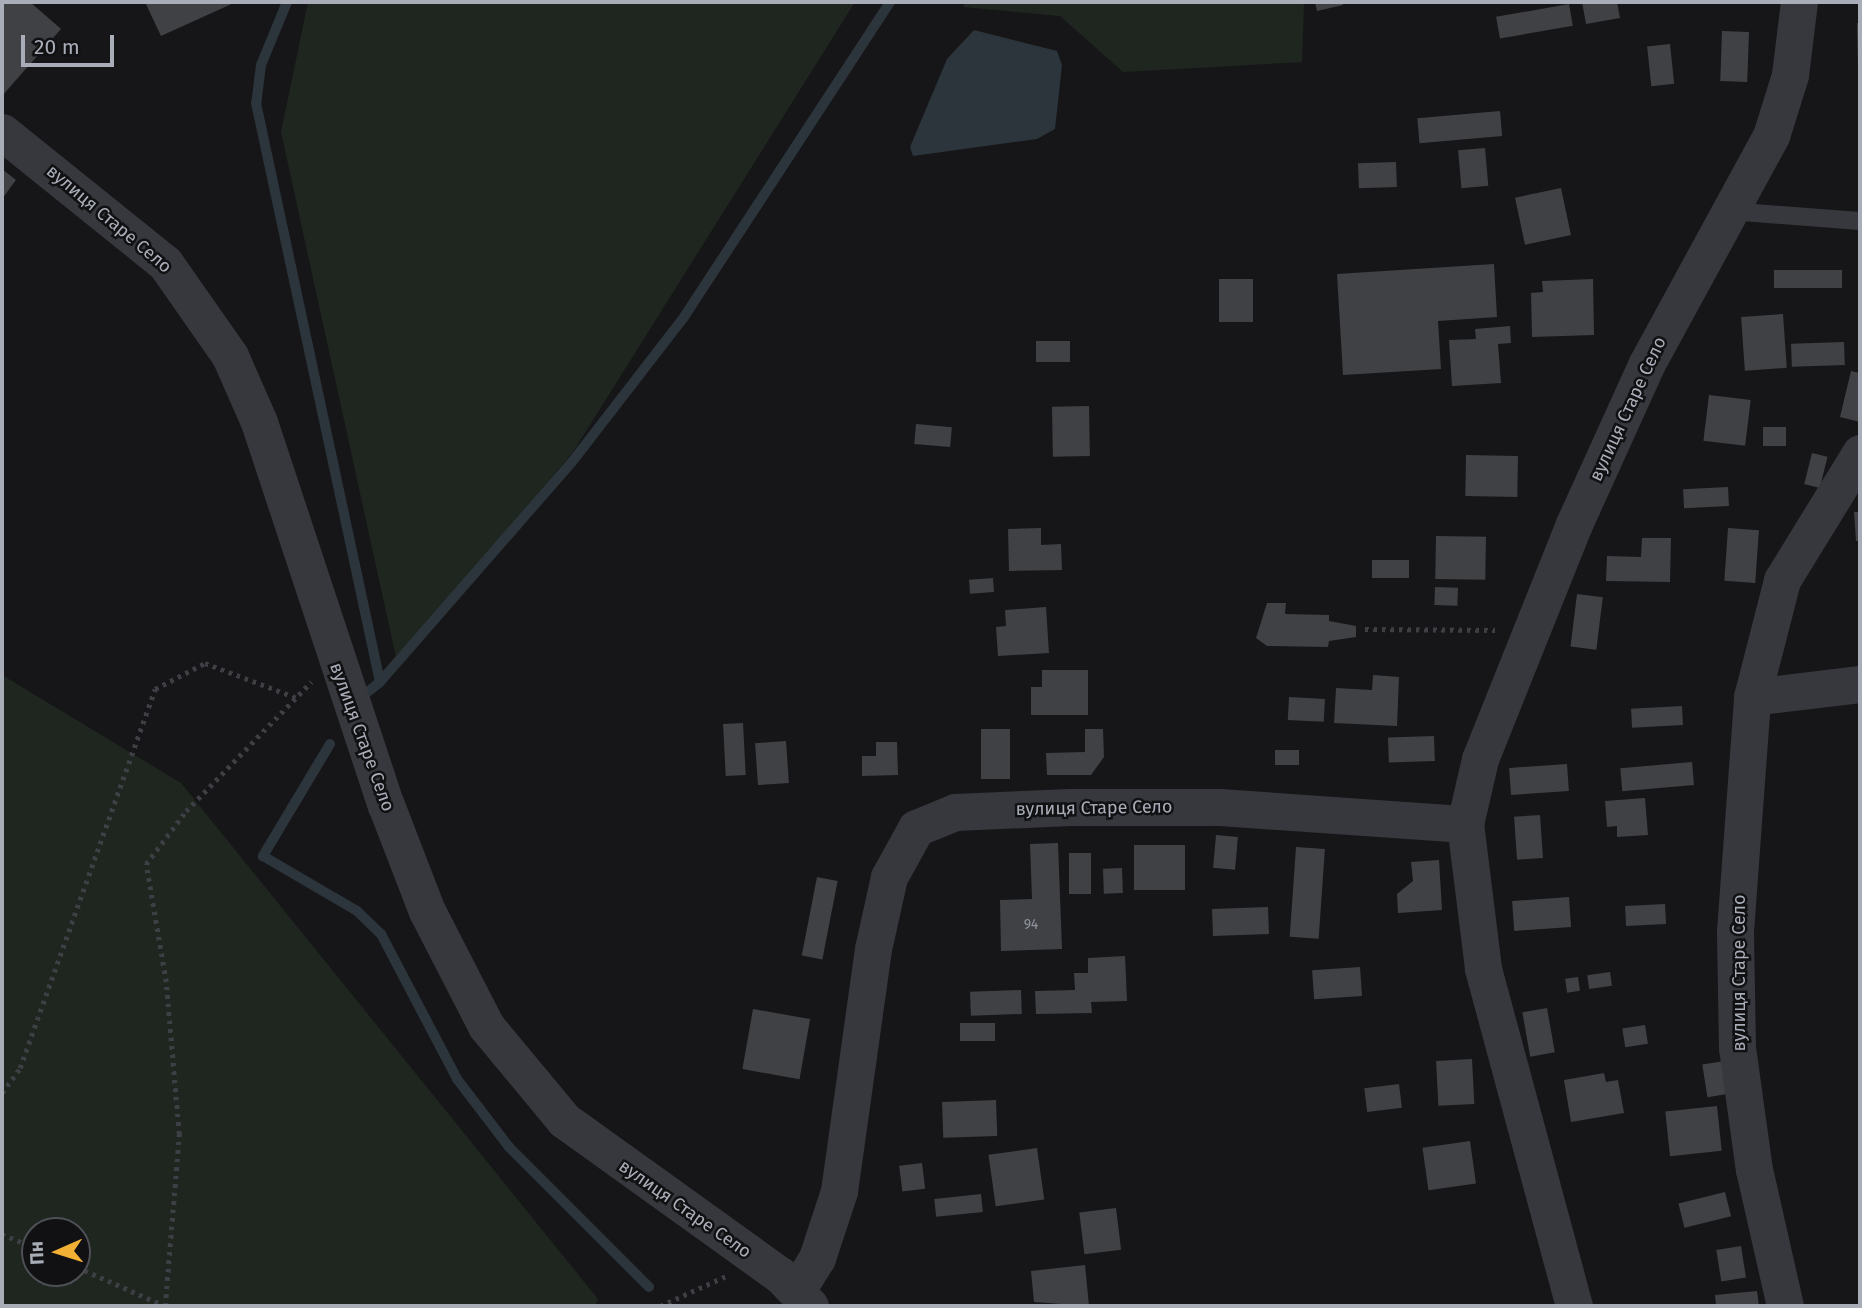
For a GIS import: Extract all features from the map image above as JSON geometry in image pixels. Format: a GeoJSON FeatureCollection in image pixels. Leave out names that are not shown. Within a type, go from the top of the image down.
{"type":"FeatureCollection","features":[{"type":"Feature","properties":{"kind":"street","name":"вулиця Старе Село"},"geometry":{"type":"LineString","coordinates":[[1574,1306],[1483,968],[1465,824],[1480,759],[1531,630],[1646,365],[1782,106],[1800,2]]}},
{"type":"Feature","properties":{"kind":"street","name":"вулиця Старе Село"},"geometry":{"type":"LineString","coordinates":[[2,132],[165,263],[215,328],[259,422],[334,659],[427,911],[486,1026],[564,1120],[760,1260],[803,1298],[839,1191],[873,948],[890,877],[916,828],[955,813],[1070,807],[1220,807],[1465,824]]}},
{"type":"Feature","properties":{"kind":"street","name":"вулиця Старе Село"},"geometry":{"type":"LineString","coordinates":[[1785,1306],[1758,1193],[1737,1048],[1735,931],[1752,696],[1782,580],[1860,453]]}},
{"type":"Feature","properties":{"kind":"street"},"geometry":{"type":"LineString","coordinates":[[1752,696],[1860,684]]}},
{"type":"Feature","properties":{"kind":"lane"},"geometry":{"type":"LineString","coordinates":[[1729,211],[1860,221]]}},
{"type":"Feature","properties":{"kind":"path"},"geometry":{"type":"LineString","coordinates":[[1365,629],[1531,630]]}},
{"type":"Feature","properties":{"kind":"path"},"geometry":{"type":"LineString","coordinates":[[91,1273],[165,1306],[179,1134],[166,982],[146,864],[186,811],[334,659]]}},
{"type":"Feature","properties":{"kind":"path"},"geometry":{"type":"LineString","coordinates":[[2,1093],[20,1068],[155,689],[205,663],[297,698]]}},
{"type":"Feature","properties":{"kind":"path"},"geometry":{"type":"LineString","coordinates":[[2,1234],[21,1242]]}},
{"type":"Feature","properties":{"kind":"path"},"geometry":{"type":"LineString","coordinates":[[660,1306],[760,1260]]}},
{"type":"Feature","properties":{"kind":"shaded area"},"geometry":{"type":"Polygon","coordinates":[[[308,2],[855,2],[573,452],[397,662],[281,132],[308,2]]]}},
{"type":"Feature","properties":{"kind":"shaded area"},"geometry":{"type":"Polygon","coordinates":[[[966,2],[1304,2],[1302,62],[1123,72],[1060,16],[963,7],[966,2]]]}},
{"type":"Feature","properties":{"kind":"shaded area"},"geometry":{"type":"Polygon","coordinates":[[[974,30],[1057,51],[1062,65],[1055,129],[1037,139],[913,156],[910,147],[947,59],[974,30]]]}},
{"type":"Feature","properties":{"kind":"shaded area"},"geometry":{"type":"Polygon","coordinates":[[[2,675],[181,783],[598,1299],[595,1306],[2,1306],[2,675]]]}},
{"type":"Feature","properties":{"kind":"building"},"geometry":{"type":"Polygon","coordinates":[[[2,2],[30,2],[61,29],[2,96],[2,2]]]}},
{"type":"Feature","properties":{"kind":"building"},"geometry":{"type":"Polygon","coordinates":[[[145,2],[236,2],[161,36],[145,2]]]}},
{"type":"Feature","properties":{"kind":"building"},"geometry":{"type":"Polygon","coordinates":[[[1315,2],[1343,2],[1343,5],[1317,11],[1315,2]]]}},
{"type":"Feature","properties":{"kind":"building"},"geometry":{"type":"Polygon","coordinates":[[[1582,2],[1617,2],[1620,18],[1586,24],[1582,2]]]}},
{"type":"Feature","properties":{"kind":"building"},"geometry":{"type":"Polygon","coordinates":[[[1569,4],[1573,26],[1500,39],[1496,17],[1569,4]]]}},
{"type":"Feature","properties":{"kind":"building"},"geometry":{"type":"Polygon","coordinates":[[[1857,23],[1860,23],[1860,70],[1858,70],[1857,23]]]}},
{"type":"Feature","properties":{"kind":"building"},"geometry":{"type":"Polygon","coordinates":[[[1722,31],[1749,32],[1747,82],[1720,81],[1722,31]]]}},
{"type":"Feature","properties":{"kind":"building"},"geometry":{"type":"Polygon","coordinates":[[[1670,44],[1674,84],[1651,86],[1647,46],[1670,44]]]}},
{"type":"Feature","properties":{"kind":"building"},"geometry":{"type":"Polygon","coordinates":[[[1500,111],[1502,136],[1419,143],[1417,118],[1500,111]]]}},
{"type":"Feature","properties":{"kind":"building"},"geometry":{"type":"Polygon","coordinates":[[[1485,148],[1488,186],[1461,188],[1458,150],[1485,148]]]}},
{"type":"Feature","properties":{"kind":"building"},"geometry":{"type":"Polygon","coordinates":[[[1396,162],[1397,187],[1359,188],[1358,163],[1396,162]]]}},
{"type":"Feature","properties":{"kind":"building"},"geometry":{"type":"Polygon","coordinates":[[[2,169],[16,180],[2,199],[2,169]]]}},
{"type":"Feature","properties":{"kind":"building"},"geometry":{"type":"Polygon","coordinates":[[[1561,188],[1571,235],[1525,245],[1515,198],[1561,188]]]}},
{"type":"Feature","properties":{"kind":"building"},"geometry":{"type":"Polygon","coordinates":[[[1494,264],[1497,317],[1438,321],[1441,369],[1343,375],[1337,274],[1494,264]]]}},
{"type":"Feature","properties":{"kind":"building"},"geometry":{"type":"Polygon","coordinates":[[[1774,270],[1842,270],[1842,288],[1774,288],[1774,270]]]}},
{"type":"Feature","properties":{"kind":"building"},"geometry":{"type":"Polygon","coordinates":[[[1219,279],[1253,279],[1253,322],[1219,322],[1219,279]]]}},
{"type":"Feature","properties":{"kind":"building"},"geometry":{"type":"Polygon","coordinates":[[[1593,279],[1594,335],[1532,337],[1531,293],[1543,292],[1542,281],[1593,279]]]}},
{"type":"Feature","properties":{"kind":"building"},"geometry":{"type":"Polygon","coordinates":[[[1783,314],[1787,368],[1745,371],[1741,317],[1783,314]]]}},
{"type":"Feature","properties":{"kind":"building"},"geometry":{"type":"Polygon","coordinates":[[[1510,326],[1511,343],[1498,344],[1501,383],[1452,386],[1449,340],[1476,339],[1475,329],[1510,326]]]}},
{"type":"Feature","properties":{"kind":"building"},"geometry":{"type":"Polygon","coordinates":[[[1036,341],[1070,341],[1070,362],[1036,362],[1036,341]]]}},
{"type":"Feature","properties":{"kind":"building"},"geometry":{"type":"Polygon","coordinates":[[[1844,342],[1845,365],[1792,367],[1791,344],[1844,342]]]}},
{"type":"Feature","properties":{"kind":"building"},"geometry":{"type":"Polygon","coordinates":[[[1851,371],[1860,373],[1860,422],[1840,417],[1851,371]]]}},
{"type":"Feature","properties":{"kind":"building"},"geometry":{"type":"Polygon","coordinates":[[[1709,395],[1751,400],[1745,446],[1703,441],[1709,395]]]}},
{"type":"Feature","properties":{"kind":"building"},"geometry":{"type":"Polygon","coordinates":[[[1089,406],[1090,456],[1053,457],[1052,407],[1089,406]]]}},
{"type":"Feature","properties":{"kind":"building"},"geometry":{"type":"Polygon","coordinates":[[[916,424],[952,427],[950,447],[914,444],[916,424]]]}},
{"type":"Feature","properties":{"kind":"building"},"geometry":{"type":"Polygon","coordinates":[[[1763,427],[1786,427],[1786,446],[1763,446],[1763,427]]]}},
{"type":"Feature","properties":{"kind":"building"},"geometry":{"type":"Polygon","coordinates":[[[1812,453],[1828,457],[1820,488],[1804,484],[1812,453]]]}},
{"type":"Feature","properties":{"kind":"building"},"geometry":{"type":"Polygon","coordinates":[[[1466,455],[1518,456],[1517,497],[1465,496],[1466,455]]]}},
{"type":"Feature","properties":{"kind":"building"},"geometry":{"type":"Polygon","coordinates":[[[1728,487],[1729,506],[1684,508],[1683,489],[1728,487]]]}},
{"type":"Feature","properties":{"kind":"building"},"geometry":{"type":"Polygon","coordinates":[[[1854,512],[1860,512],[1860,541],[1856,541],[1854,512]]]}},
{"type":"Feature","properties":{"kind":"building"},"geometry":{"type":"Polygon","coordinates":[[[1041,528],[1041,545],[1061,544],[1062,570],[1009,571],[1008,529],[1041,528]]]}},
{"type":"Feature","properties":{"kind":"building"},"geometry":{"type":"Polygon","coordinates":[[[1728,528],[1759,530],[1755,583],[1724,581],[1728,528]]]}},
{"type":"Feature","properties":{"kind":"building"},"geometry":{"type":"Polygon","coordinates":[[[1436,536],[1486,537],[1485,580],[1435,579],[1436,536]]]}},
{"type":"Feature","properties":{"kind":"building"},"geometry":{"type":"Polygon","coordinates":[[[1642,538],[1671,538],[1670,582],[1606,581],[1607,556],[1641,557],[1642,538]]]}},
{"type":"Feature","properties":{"kind":"building"},"geometry":{"type":"Polygon","coordinates":[[[1372,560],[1409,560],[1409,578],[1372,578],[1372,560]]]}},
{"type":"Feature","properties":{"kind":"building"},"geometry":{"type":"Polygon","coordinates":[[[993,578],[994,592],[970,594],[969,580],[993,578]]]}},
{"type":"Feature","properties":{"kind":"building"},"geometry":{"type":"Polygon","coordinates":[[[1435,587],[1458,588],[1457,606],[1434,605],[1435,587]]]}},
{"type":"Feature","properties":{"kind":"building"},"geometry":{"type":"Polygon","coordinates":[[[1577,594],[1603,597],[1596,650],[1571,647],[1577,594]]]}},
{"type":"Feature","properties":{"kind":"building"},"geometry":{"type":"Polygon","coordinates":[[[1267,603],[1286,603],[1285,614],[1329,615],[1329,621],[1356,626],[1356,637],[1329,641],[1328,647],[1267,646],[1256,638],[1267,603]]]}},
{"type":"Feature","properties":{"kind":"building"},"geometry":{"type":"Polygon","coordinates":[[[1046,607],[1049,653],[998,656],[996,627],[1006,626],[1005,610],[1046,607]]]}},
{"type":"Feature","properties":{"kind":"building"},"geometry":{"type":"Polygon","coordinates":[[[1042,670],[1088,670],[1088,715],[1031,715],[1031,687],[1042,687],[1042,670]]]}},
{"type":"Feature","properties":{"kind":"building"},"geometry":{"type":"Polygon","coordinates":[[[1373,675],[1399,677],[1397,726],[1334,723],[1336,688],[1372,690],[1373,675]]]}},
{"type":"Feature","properties":{"kind":"building"},"geometry":{"type":"Polygon","coordinates":[[[1289,697],[1325,699],[1324,722],[1288,720],[1289,697]]]}},
{"type":"Feature","properties":{"kind":"building"},"geometry":{"type":"Polygon","coordinates":[[[1682,706],[1683,725],[1632,728],[1631,709],[1682,706]]]}},
{"type":"Feature","properties":{"kind":"building"},"geometry":{"type":"Polygon","coordinates":[[[743,723],[746,775],[726,776],[723,724],[743,723]]]}},
{"type":"Feature","properties":{"kind":"building"},"geometry":{"type":"Polygon","coordinates":[[[981,729],[1010,729],[1010,779],[981,779],[981,729]]]}},
{"type":"Feature","properties":{"kind":"building"},"geometry":{"type":"Polygon","coordinates":[[[1085,729],[1103,729],[1104,757],[1091,775],[1047,775],[1046,753],[1085,752],[1085,729]]]}},
{"type":"Feature","properties":{"kind":"building"},"geometry":{"type":"Polygon","coordinates":[[[1434,736],[1435,761],[1389,763],[1388,738],[1434,736]]]}},
{"type":"Feature","properties":{"kind":"building"},"geometry":{"type":"Polygon","coordinates":[[[786,741],[789,783],[758,785],[755,743],[786,741]]]}},
{"type":"Feature","properties":{"kind":"building"},"geometry":{"type":"Polygon","coordinates":[[[876,742],[897,742],[898,775],[862,776],[862,756],[876,756],[876,742]]]}},
{"type":"Feature","properties":{"kind":"building"},"geometry":{"type":"Polygon","coordinates":[[[1275,750],[1299,750],[1299,765],[1275,765],[1275,750]]]}},
{"type":"Feature","properties":{"kind":"building"},"geometry":{"type":"Polygon","coordinates":[[[1692,762],[1694,785],[1622,791],[1620,768],[1692,762]]]}},
{"type":"Feature","properties":{"kind":"building"},"geometry":{"type":"Polygon","coordinates":[[[1567,764],[1569,791],[1511,795],[1509,768],[1567,764]]]}},
{"type":"Feature","properties":{"kind":"building"},"geometry":{"type":"Polygon","coordinates":[[[1645,798],[1648,835],[1617,837],[1617,826],[1607,827],[1605,801],[1645,798]]]}},
{"type":"Feature","properties":{"kind":"building"},"geometry":{"type":"Polygon","coordinates":[[[1540,815],[1543,858],[1517,860],[1514,817],[1540,815]]]}},
{"type":"Feature","properties":{"kind":"building"},"geometry":{"type":"Polygon","coordinates":[[[1216,835],[1238,837],[1235,870],[1213,868],[1216,835]]]}},
{"type":"Feature","properties":{"kind":"building"},"geometry":{"type":"Polygon","coordinates":[[[1058,843],[1062,949],[1001,951],[1000,900],[1032,899],[1030,844],[1058,843]]]}},
{"type":"Feature","properties":{"kind":"building"},"geometry":{"type":"Polygon","coordinates":[[[1134,845],[1185,845],[1185,890],[1134,890],[1134,845]]]}},
{"type":"Feature","properties":{"kind":"building"},"geometry":{"type":"Polygon","coordinates":[[[1296,847],[1325,849],[1319,939],[1290,937],[1296,847]]]}},
{"type":"Feature","properties":{"kind":"building"},"geometry":{"type":"Polygon","coordinates":[[[1069,853],[1091,853],[1091,894],[1069,894],[1069,853]]]}},
{"type":"Feature","properties":{"kind":"building"},"geometry":{"type":"Polygon","coordinates":[[[1439,860],[1442,910],[1398,913],[1397,894],[1413,881],[1411,862],[1439,860]]]}},
{"type":"Feature","properties":{"kind":"building"},"geometry":{"type":"Polygon","coordinates":[[[1122,868],[1123,893],[1104,894],[1103,869],[1122,868]]]}},
{"type":"Feature","properties":{"kind":"building"},"geometry":{"type":"Polygon","coordinates":[[[817,877],[838,881],[822,960],[802,956],[817,877]]]}},
{"type":"Feature","properties":{"kind":"building"},"geometry":{"type":"Polygon","coordinates":[[[1569,897],[1571,927],[1514,931],[1512,901],[1569,897]]]}},
{"type":"Feature","properties":{"kind":"building"},"geometry":{"type":"Polygon","coordinates":[[[1665,904],[1666,924],[1626,926],[1625,906],[1665,904]]]}},
{"type":"Feature","properties":{"kind":"building"},"geometry":{"type":"Polygon","coordinates":[[[1268,907],[1269,934],[1213,936],[1212,909],[1268,907]]]}},
{"type":"Feature","properties":{"kind":"building"},"geometry":{"type":"Polygon","coordinates":[[[1125,956],[1127,1001],[1091,1002],[1092,1013],[1036,1014],[1035,991],[1075,990],[1074,973],[1088,973],[1088,958],[1125,956]]]}},
{"type":"Feature","properties":{"kind":"building"},"geometry":{"type":"Polygon","coordinates":[[[1360,967],[1362,996],[1314,999],[1312,970],[1360,967]]]}},
{"type":"Feature","properties":{"kind":"building"},"geometry":{"type":"Polygon","coordinates":[[[1610,972],[1612,986],[1589,989],[1587,975],[1610,972]]]}},
{"type":"Feature","properties":{"kind":"building"},"geometry":{"type":"Polygon","coordinates":[[[1578,977],[1580,991],[1567,993],[1565,979],[1578,977]]]}},
{"type":"Feature","properties":{"kind":"building"},"geometry":{"type":"Polygon","coordinates":[[[1021,990],[1022,1014],[971,1016],[970,992],[1021,990]]]}},
{"type":"Feature","properties":{"kind":"building"},"geometry":{"type":"Polygon","coordinates":[[[1547,1008],[1555,1052],[1530,1057],[1522,1012],[1547,1008]]]}},
{"type":"Feature","properties":{"kind":"building"},"geometry":{"type":"Polygon","coordinates":[[[753,1009],[810,1019],[800,1079],[742,1069],[753,1009]]]}},
{"type":"Feature","properties":{"kind":"building"},"geometry":{"type":"Polygon","coordinates":[[[960,1023],[995,1023],[995,1041],[960,1041],[960,1023]]]}},
{"type":"Feature","properties":{"kind":"building"},"geometry":{"type":"Polygon","coordinates":[[[1645,1025],[1648,1044],[1625,1047],[1622,1029],[1645,1025]]]}},
{"type":"Feature","properties":{"kind":"building"},"geometry":{"type":"Polygon","coordinates":[[[1472,1059],[1474,1104],[1438,1106],[1436,1061],[1472,1059]]]}},
{"type":"Feature","properties":{"kind":"building"},"geometry":{"type":"Polygon","coordinates":[[[1725,1061],[1730,1094],[1707,1097],[1702,1065],[1725,1061]]]}},
{"type":"Feature","properties":{"kind":"building"},"geometry":{"type":"Polygon","coordinates":[[[1604,1073],[1606,1082],[1618,1080],[1624,1113],[1571,1122],[1564,1080],[1604,1073]]]}},
{"type":"Feature","properties":{"kind":"building"},"geometry":{"type":"Polygon","coordinates":[[[1399,1084],[1402,1108],[1367,1112],[1364,1088],[1399,1084]]]}},
{"type":"Feature","properties":{"kind":"building"},"geometry":{"type":"Polygon","coordinates":[[[996,1100],[997,1136],[943,1138],[942,1102],[996,1100]]]}},
{"type":"Feature","properties":{"kind":"building"},"geometry":{"type":"Polygon","coordinates":[[[1717,1106],[1722,1151],[1670,1156],[1665,1111],[1717,1106]]]}},
{"type":"Feature","properties":{"kind":"building"},"geometry":{"type":"Polygon","coordinates":[[[1470,1141],[1476,1184],[1428,1190],[1422,1148],[1470,1141]]]}},
{"type":"Feature","properties":{"kind":"building"},"geometry":{"type":"Polygon","coordinates":[[[1037,1148],[1044,1199],[996,1206],[988,1155],[1037,1148]]]}},
{"type":"Feature","properties":{"kind":"building"},"geometry":{"type":"Polygon","coordinates":[[[922,1163],[925,1189],[902,1192],[899,1166],[922,1163]]]}},
{"type":"Feature","properties":{"kind":"building"},"geometry":{"type":"Polygon","coordinates":[[[1725,1192],[1731,1216],[1684,1228],[1678,1204],[1725,1192]]]}},
{"type":"Feature","properties":{"kind":"building"},"geometry":{"type":"Polygon","coordinates":[[[981,1194],[983,1212],[936,1217],[934,1199],[981,1194]]]}},
{"type":"Feature","properties":{"kind":"building"},"geometry":{"type":"Polygon","coordinates":[[[1116,1208],[1121,1250],[1084,1254],[1079,1213],[1116,1208]]]}},
{"type":"Feature","properties":{"kind":"building"},"geometry":{"type":"Polygon","coordinates":[[[1741,1246],[1746,1278],[1721,1282],[1716,1250],[1741,1246]]]}},
{"type":"Feature","properties":{"kind":"building"},"geometry":{"type":"Polygon","coordinates":[[[1085,1265],[1089,1306],[1034,1302],[1031,1271],[1085,1265]]]}},
{"type":"Feature","properties":{"kind":"building"},"geometry":{"type":"Polygon","coordinates":[[[1757,1291],[1759,1306],[1716,1306],[1715,1295],[1757,1291]]]}},
{"type":"Feature","properties":{"kind":"waterway"},"geometry":{"type":"LineString","coordinates":[[287,2],[261,65],[256,103],[380,682],[365,694]]}},
{"type":"Feature","properties":{"kind":"waterway"},"geometry":{"type":"LineString","coordinates":[[380,682],[572,462],[684,317],[890,2]]}},
{"type":"Feature","properties":{"kind":"waterway"},"geometry":{"type":"LineString","coordinates":[[330,744],[263,856],[357,911],[381,934],[457,1079],[509,1147],[649,1287]]}}]}
